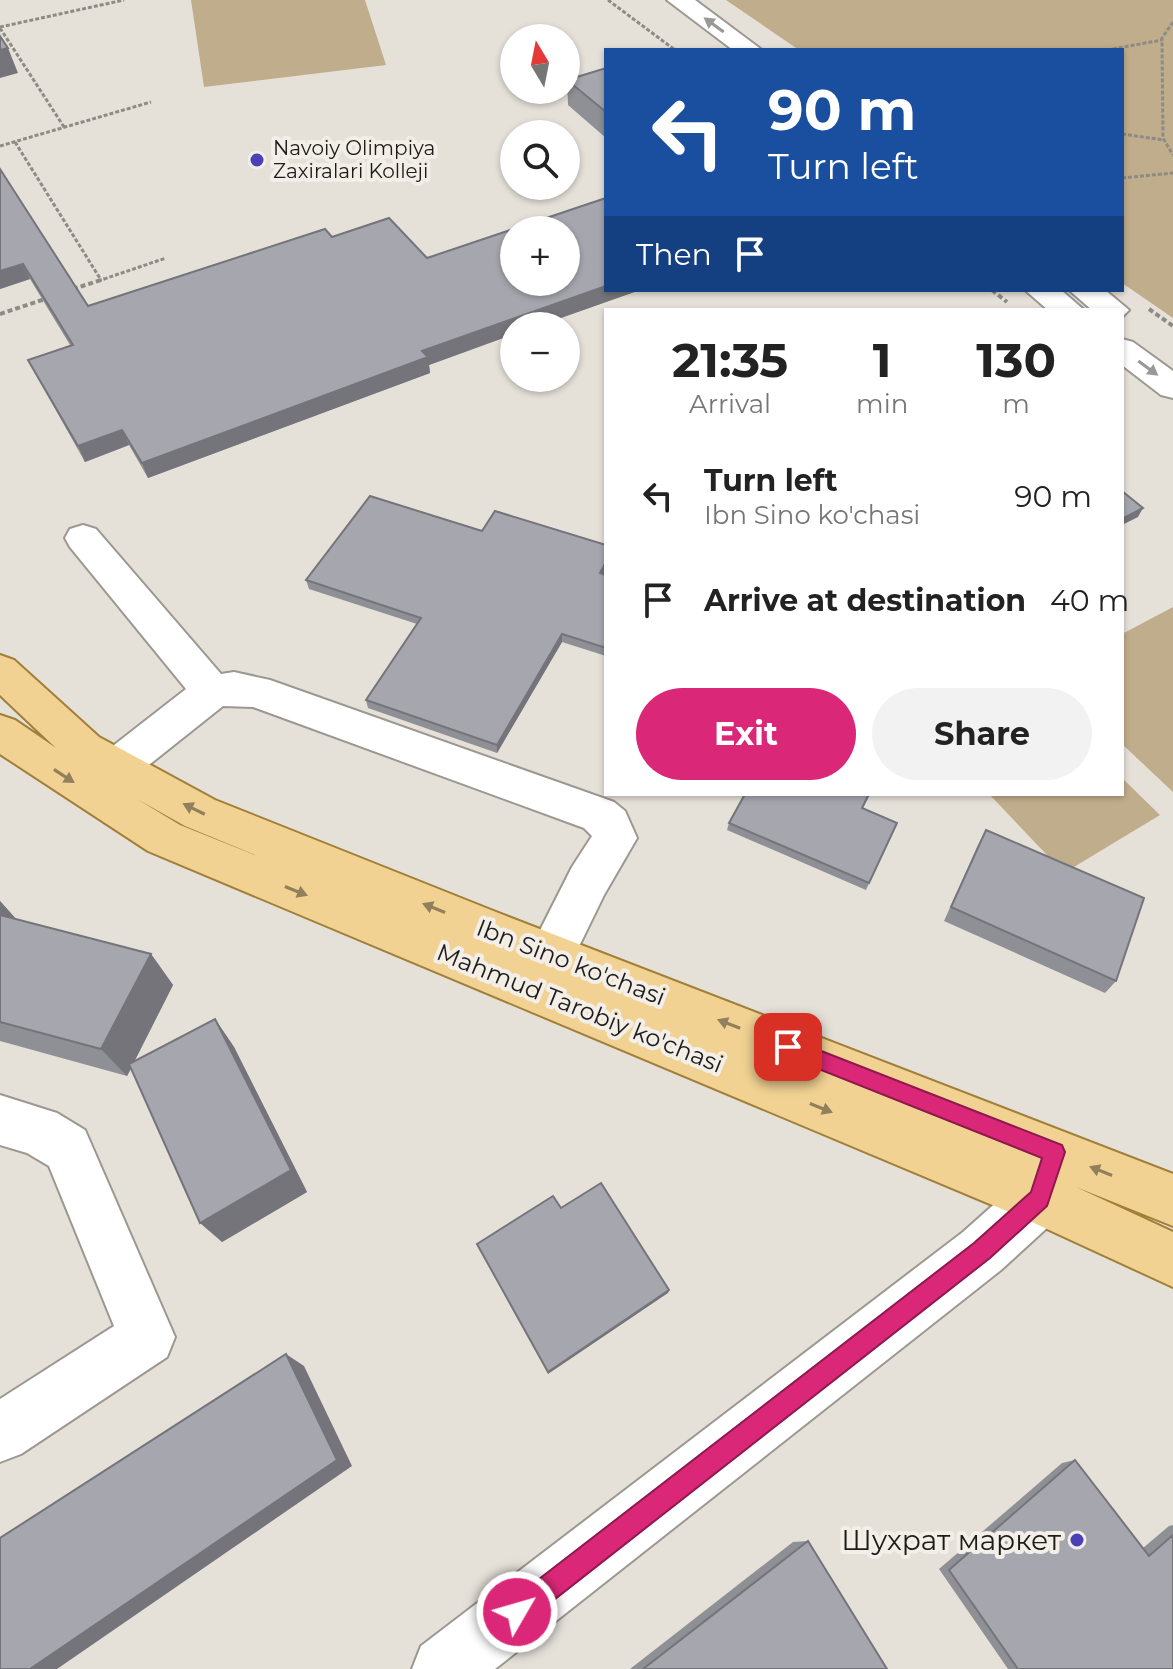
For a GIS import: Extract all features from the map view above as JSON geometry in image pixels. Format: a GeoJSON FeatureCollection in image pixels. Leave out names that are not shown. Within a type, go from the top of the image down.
{"type":"FeatureCollection","features":[{"type":"Feature","properties":{"kind":"main road","name":"Ibn Sino ko'chasi"},"geometry":{"type":"LineString","coordinates":[[0,671],[84,749],[200,813],[551,954],[1047,1175],[1173,1200]]}},
{"type":"Feature","properties":{"kind":"main road","name":"Mahmud Tarobiy ko'chasi"},"geometry":{"type":"LineString","coordinates":[[0,732],[63,776],[164,838],[1047,1175],[1173,1260]]}},
{"type":"Feature","properties":{"kind":"street"},"geometry":{"type":"LineString","coordinates":[[667,4],[710,48]]}},
{"type":"Feature","properties":{"kind":"street"},"geometry":{"type":"LineString","coordinates":[[667,4],[745,48]]}},
{"type":"Feature","properties":{"kind":"street"},"geometry":{"type":"LineString","coordinates":[[1044,292],[1065,308]]}},
{"type":"Feature","properties":{"kind":"street"},"geometry":{"type":"LineString","coordinates":[[1088,292],[1110,308]]}},
{"type":"Feature","properties":{"kind":"street"},"geometry":{"type":"LineString","coordinates":[[1124,318],[1173,353]]}},
{"type":"Feature","properties":{"kind":"street"},"geometry":{"type":"LineString","coordinates":[[1124,350],[1173,387]]}},
{"type":"Feature","properties":{"kind":"street"},"geometry":{"type":"LineString","coordinates":[[83,538],[212,692]]}},
{"type":"Feature","properties":{"kind":"street"},"geometry":{"type":"LineString","coordinates":[[115,768],[212,692],[234,688],[256,691],[599,815],[610,824],[615,838],[588,881],[551,954]]}},
{"type":"Feature","properties":{"kind":"street"},"geometry":{"type":"LineString","coordinates":[[0,1120],[39,1131],[67,1148],[147,1337],[0,1433]]}},
{"type":"Feature","properties":{"kind":"street"},"geometry":{"type":"LineString","coordinates":[[444,1669],[970,1260],[1047,1175]]}},
{"type":"Feature","properties":{"kind":"path"},"geometry":{"type":"LineString","coordinates":[[64,127],[0,27],[124,0]]}},
{"type":"Feature","properties":{"kind":"path"},"geometry":{"type":"LineString","coordinates":[[608,0],[672,48]]}},
{"type":"Feature","properties":{"kind":"path"},"geometry":{"type":"LineString","coordinates":[[1173,22],[1162,40],[1165,141],[1173,155]]}},
{"type":"Feature","properties":{"kind":"path"},"geometry":{"type":"LineString","coordinates":[[1118,48],[1162,40]]}},
{"type":"Feature","properties":{"kind":"path"},"geometry":{"type":"LineString","coordinates":[[0,146],[151,102]]}},
{"type":"Feature","properties":{"kind":"path"},"geometry":{"type":"LineString","coordinates":[[1124,134],[1165,141]]}},
{"type":"Feature","properties":{"kind":"path"},"geometry":{"type":"LineString","coordinates":[[15,142],[101,280]]}},
{"type":"Feature","properties":{"kind":"path"},"geometry":{"type":"LineString","coordinates":[[1124,178],[1173,173]]}},
{"type":"Feature","properties":{"kind":"path"},"geometry":{"type":"LineString","coordinates":[[72,290],[166,258]]}},
{"type":"Feature","properties":{"kind":"path"},"geometry":{"type":"LineString","coordinates":[[0,314],[58,295]]}},
{"type":"Feature","properties":{"kind":"shaded area"},"geometry":{"type":"Polygon","coordinates":[[[191,0],[365,0],[386,65],[204,87],[191,0]]]}},
{"type":"Feature","properties":{"kind":"shaded area"},"geometry":{"type":"Polygon","coordinates":[[[726,0],[1173,0],[1173,318],[1124,284],[1124,48],[796,48],[726,0]]]}},
{"type":"Feature","properties":{"kind":"shaded area"},"geometry":{"type":"Polygon","coordinates":[[[1173,607],[1173,792],[1124,746],[1124,633],[1173,607]]]}},
{"type":"Feature","properties":{"kind":"shaded area"},"geometry":{"type":"Polygon","coordinates":[[[1124,780],[1160,815],[1064,873],[991,796],[1124,796],[1124,780]]]}},
{"type":"Feature","properties":{"kind":"building"},"geometry":{"type":"Polygon","coordinates":[[[0,36],[8,48],[0,50],[0,36]]]}},
{"type":"Feature","properties":{"kind":"building"},"geometry":{"type":"Polygon","coordinates":[[[604,69],[604,110],[580,91],[580,76],[604,69]]]}},
{"type":"Feature","properties":{"kind":"building"},"geometry":{"type":"Polygon","coordinates":[[[0,169],[88,306],[325,229],[332,237],[389,218],[427,258],[500,234],[500,296],[578,296],[532,312],[500,312],[500,323],[422,351],[428,357],[142,463],[122,430],[78,446],[28,360],[73,345],[23,264],[0,271],[0,169]]]}},
{"type":"Feature","properties":{"kind":"building"},"geometry":{"type":"Polygon","coordinates":[[[604,199],[604,287],[580,295],[580,216],[552,216],[604,199]]]}},
{"type":"Feature","properties":{"kind":"building"},"geometry":{"type":"Polygon","coordinates":[[[1124,493],[1143,508],[1124,518],[1124,493]]]}},
{"type":"Feature","properties":{"kind":"building"},"geometry":{"type":"Polygon","coordinates":[[[370,496],[482,531],[495,511],[604,544],[604,566],[600,573],[604,574],[604,647],[562,634],[497,745],[366,700],[421,618],[306,580],[370,496]]]}},
{"type":"Feature","properties":{"kind":"building"},"geometry":{"type":"Polygon","coordinates":[[[744,796],[868,796],[862,808],[897,823],[869,883],[729,823],[744,796]]]}},
{"type":"Feature","properties":{"kind":"building"},"geometry":{"type":"Polygon","coordinates":[[[986,830],[1144,898],[1116,981],[951,907],[986,830]]]}},
{"type":"Feature","properties":{"kind":"building"},"geometry":{"type":"Polygon","coordinates":[[[0,915],[151,954],[101,1049],[0,1022],[0,915]]]}},
{"type":"Feature","properties":{"kind":"building"},"geometry":{"type":"Polygon","coordinates":[[[215,1019],[291,1170],[200,1223],[129,1064],[215,1019]]]}},
{"type":"Feature","properties":{"kind":"building"},"geometry":{"type":"Polygon","coordinates":[[[601,1183],[669,1290],[548,1372],[477,1244],[553,1196],[561,1208],[601,1183]]]}},
{"type":"Feature","properties":{"kind":"building"},"geometry":{"type":"Polygon","coordinates":[[[286,1354],[337,1460],[30,1669],[0,1669],[0,1538],[286,1354]]]}},
{"type":"Feature","properties":{"kind":"building"},"geometry":{"type":"Polygon","coordinates":[[[1075,1460],[1149,1556],[1173,1535],[1173,1669],[1018,1669],[949,1570],[1075,1460]]]}},
{"type":"Feature","properties":{"kind":"building"},"geometry":{"type":"Polygon","coordinates":[[[808,1541],[887,1669],[643,1669],[808,1541]]]}},
{"type":"Feature","properties":{"kind":"place","name":"Navoiy Olimpiya Zaxiralari Kolleji"},"geometry":{"type":"Point","coordinates":[257,160]}},
{"type":"Feature","properties":{"kind":"place","name":"Шухрат маркет"},"geometry":{"type":"Point","coordinates":[1077,1540]}},
{"type":"Feature","properties":{"kind":"route"},"geometry":{"type":"LineString","coordinates":[[517,1612],[982,1251],[1040,1198],[1054,1152],[788,1047]]}}]}
